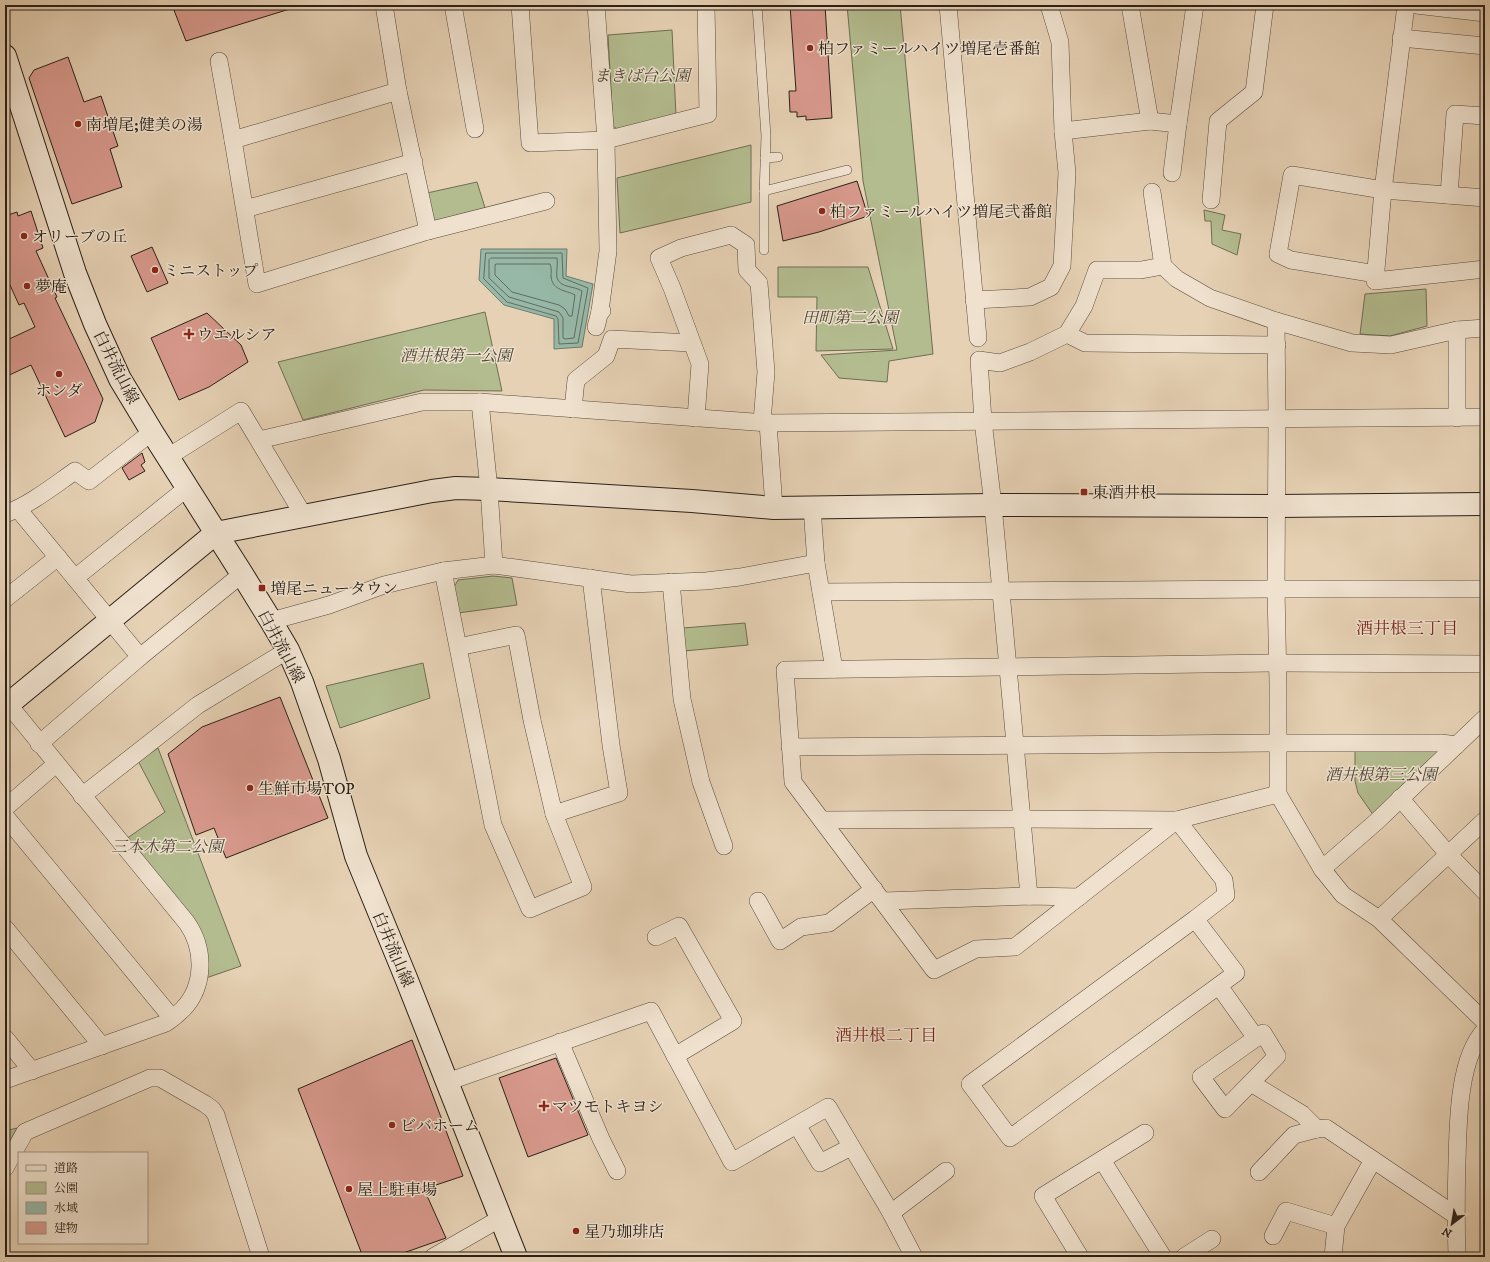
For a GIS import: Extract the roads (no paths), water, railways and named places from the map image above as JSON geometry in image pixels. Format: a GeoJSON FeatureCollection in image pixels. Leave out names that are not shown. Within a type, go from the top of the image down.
{"type":"FeatureCollection","features":[{"type":"Feature","properties":{"kind":"street"},"geometry":{"type":"LineString","coordinates":[[384,5],[398,91],[428,231]]}},
{"type":"Feature","properties":{"kind":"street"},"geometry":{"type":"LineString","coordinates":[[453,5],[475,129]]}},
{"type":"Feature","properties":{"kind":"street"},"geometry":{"type":"LineString","coordinates":[[520,5],[530,143],[606,140],[708,114],[706,5]]}},
{"type":"Feature","properties":{"kind":"street"},"geometry":{"type":"LineString","coordinates":[[596,5],[606,140],[608,251],[599,316]]}},
{"type":"Feature","properties":{"kind":"street"},"geometry":{"type":"LineString","coordinates":[[948,5],[978,338]]}},
{"type":"Feature","properties":{"kind":"street"},"geometry":{"type":"LineString","coordinates":[[974,300],[1030,297],[1051,287],[1062,266],[1068,173],[1064,131],[1060,42],[1049,5]]}},
{"type":"Feature","properties":{"kind":"street"},"geometry":{"type":"LineString","coordinates":[[1130,5],[1150,121]]}},
{"type":"Feature","properties":{"kind":"street"},"geometry":{"type":"LineString","coordinates":[[1172,173],[1195,5]]}},
{"type":"Feature","properties":{"kind":"street"},"geometry":{"type":"LineString","coordinates":[[1211,200],[1218,121],[1254,92],[1265,5]]}},
{"type":"Feature","properties":{"kind":"street"},"geometry":{"type":"LineString","coordinates":[[1406,5],[1383,190],[1375,281],[1485,269]]}},
{"type":"Feature","properties":{"kind":"street"},"geometry":{"type":"LineString","coordinates":[[1416,5],[1485,13]]}},
{"type":"Feature","properties":{"kind":"street"},"geometry":{"type":"LineString","coordinates":[[1401,38],[1485,46]]}},
{"type":"Feature","properties":{"kind":"street","name":"白井流山線"},"geometry":{"type":"LineString","coordinates":[[5,56],[75,273],[95,324],[120,379],[288,650],[313,711],[329,759],[356,856],[406,978],[516,1257]]}},
{"type":"Feature","properties":{"kind":"street"},"geometry":{"type":"LineString","coordinates":[[219,61],[257,284],[428,231],[546,201]]}},
{"type":"Feature","properties":{"kind":"street"},"geometry":{"type":"LineString","coordinates":[[233,140],[398,91]]}},
{"type":"Feature","properties":{"kind":"street"},"geometry":{"type":"LineString","coordinates":[[1449,195],[1455,114],[1485,116]]}},
{"type":"Feature","properties":{"kind":"street"},"geometry":{"type":"LineString","coordinates":[[1064,131],[1150,121],[1178,124]]}},
{"type":"Feature","properties":{"kind":"street"},"geometry":{"type":"LineString","coordinates":[[245,209],[414,162]]}},
{"type":"Feature","properties":{"kind":"street"},"geometry":{"type":"LineString","coordinates":[[1376,274],[1291,260],[1278,254],[1292,175],[1383,190],[1485,198]]}},
{"type":"Feature","properties":{"kind":"street"},"geometry":{"type":"LineString","coordinates":[[1152,192],[1163,266],[1177,279],[1210,298],[1276,321],[1352,343],[1391,345],[1456,330],[1485,328]]}},
{"type":"Feature","properties":{"kind":"street"},"geometry":{"type":"LineString","coordinates":[[696,418],[700,364],[672,288],[659,258],[681,248],[731,235],[746,245],[747,270],[759,282],[766,372],[765,422],[774,508]]}},
{"type":"Feature","properties":{"kind":"street"},"geometry":{"type":"LineString","coordinates":[[1029,896],[993,506],[983,421],[979,360],[1000,363],[1030,352],[1067,334],[1084,306],[1098,270],[1141,270],[1163,266]]}},
{"type":"Feature","properties":{"kind":"street"},"geometry":{"type":"LineString","coordinates":[[1276,321],[1278,794],[1322,869],[1343,894],[1379,919],[1485,1022]]}},
{"type":"Feature","properties":{"kind":"street"},"geometry":{"type":"LineString","coordinates":[[1456,330],[1457,418]]}},
{"type":"Feature","properties":{"kind":"street"},"geometry":{"type":"LineString","coordinates":[[1067,334],[1085,343],[1277,345]]}},
{"type":"Feature","properties":{"kind":"street"},"geometry":{"type":"LineString","coordinates":[[573,409],[576,380],[606,356],[612,339],[691,343]]}},
{"type":"Feature","properties":{"kind":"street"},"geometry":{"type":"LineString","coordinates":[[259,440],[422,402],[480,402],[765,422],[1485,417]]}},
{"type":"Feature","properties":{"kind":"street"},"geometry":{"type":"LineString","coordinates":[[480,402],[489,489],[494,565]]}},
{"type":"Feature","properties":{"kind":"street"},"geometry":{"type":"LineString","coordinates":[[168,457],[241,411],[304,516]]}},
{"type":"Feature","properties":{"kind":"street"},"geometry":{"type":"LineString","coordinates":[[140,657],[58,557],[12,511],[37,498],[75,471],[89,481],[152,432]]}},
{"type":"Feature","properties":{"kind":"street"},"geometry":{"type":"LineString","coordinates":[[75,578],[187,488]]}},
{"type":"Feature","properties":{"kind":"street"},"geometry":{"type":"LineString","coordinates":[[5,1080],[158,1027],[172,1018],[183,1008],[192,997],[196,987],[201,965],[194,933],[56,764],[6,706],[216,533],[432,491],[456,488],[692,501],[774,508],[1485,504]]}},
{"type":"Feature","properties":{"kind":"street"},"geometry":{"type":"LineString","coordinates":[[812,507],[816,563],[834,669]]}},
{"type":"Feature","properties":{"kind":"street"},"geometry":{"type":"LineString","coordinates":[[5,599],[58,557]]}},
{"type":"Feature","properties":{"kind":"street"},"geometry":{"type":"LineString","coordinates":[[271,621],[329,605],[384,585],[443,571],[494,565],[630,584],[706,581],[740,577],[816,563]]}},
{"type":"Feature","properties":{"kind":"street"},"geometry":{"type":"LineString","coordinates":[[443,571],[458,647],[493,824],[530,909],[583,887],[554,814],[532,720],[516,635],[458,647]]}},
{"type":"Feature","properties":{"kind":"street"},"geometry":{"type":"LineString","coordinates":[[39,744],[140,657],[242,574]]}},
{"type":"Feature","properties":{"kind":"street"},"geometry":{"type":"LineString","coordinates":[[554,814],[619,793],[611,745],[591,578]]}},
{"type":"Feature","properties":{"kind":"street"},"geometry":{"type":"LineString","coordinates":[[671,582],[682,699],[701,782],[724,846]]}},
{"type":"Feature","properties":{"kind":"street"},"geometry":{"type":"LineString","coordinates":[[821,592],[1276,588],[1485,589]]}},
{"type":"Feature","properties":{"kind":"street"},"geometry":{"type":"LineString","coordinates":[[82,796],[198,705],[288,650]]}},
{"type":"Feature","properties":{"kind":"street"},"geometry":{"type":"LineString","coordinates":[[1177,820],[1015,947],[976,949],[934,970],[793,782],[785,670],[1278,663],[1485,664]]}},
{"type":"Feature","properties":{"kind":"street"},"geometry":{"type":"LineString","coordinates":[[1322,869],[1376,822],[1485,718]]}},
{"type":"Feature","properties":{"kind":"street"},"geometry":{"type":"LineString","coordinates":[[790,747],[1278,742],[1441,743],[1457,745]]}},
{"type":"Feature","properties":{"kind":"street"},"geometry":{"type":"LineString","coordinates":[[5,808],[56,764]]}},
{"type":"Feature","properties":{"kind":"street"},"geometry":{"type":"LineString","coordinates":[[822,820],[1177,820],[1278,794]]}},
{"type":"Feature","properties":{"kind":"street"},"geometry":{"type":"LineString","coordinates":[[1400,798],[1448,854],[1485,892]]}},
{"type":"Feature","properties":{"kind":"street"},"geometry":{"type":"LineString","coordinates":[[5,816],[172,1018]]}},
{"type":"Feature","properties":{"kind":"street"},"geometry":{"type":"LineString","coordinates":[[1177,820],[1224,880],[1226,895],[1196,919],[970,1084],[1010,1138],[1236,973],[1196,919]]}},
{"type":"Feature","properties":{"kind":"street"},"geometry":{"type":"LineString","coordinates":[[1379,919],[1485,820]]}},
{"type":"Feature","properties":{"kind":"street"},"geometry":{"type":"LineString","coordinates":[[758,901],[780,941],[801,927],[829,923],[879,895],[1079,897]]}},
{"type":"Feature","properties":{"kind":"street"},"geometry":{"type":"LineString","coordinates":[[656,937],[679,926],[733,1021],[675,1056]]}},
{"type":"Feature","properties":{"kind":"street"},"geometry":{"type":"LineString","coordinates":[[5,928],[102,1046]]}},
{"type":"Feature","properties":{"kind":"street"},"geometry":{"type":"LineString","coordinates":[[1219,986],[1256,1038]]}},
{"type":"Feature","properties":{"kind":"street"},"geometry":{"type":"LineString","coordinates":[[447,1082],[651,1011],[732,1162],[828,1107],[891,1213],[914,1257]]}},
{"type":"Feature","properties":{"kind":"street"},"geometry":{"type":"LineString","coordinates":[[1458,1257],[1455,1215],[1458,1120],[1465,1072],[1470,1053],[1480,1035],[1485,1030]]}},
{"type":"Feature","properties":{"kind":"street"},"geometry":{"type":"LineString","coordinates":[[1263,1033],[1277,1056],[1224,1109],[1201,1077],[1256,1038],[1263,1033]]}},
{"type":"Feature","properties":{"kind":"street"},"geometry":{"type":"LineString","coordinates":[[5,1038],[32,1071]]}},
{"type":"Feature","properties":{"kind":"street"},"geometry":{"type":"LineString","coordinates":[[560,1042],[601,1139],[617,1171]]}},
{"type":"Feature","properties":{"kind":"street"},"geometry":{"type":"LineString","coordinates":[[5,1168],[25,1132],[150,1078],[160,1078],[205,1104],[212,1109],[216,1115],[261,1257]]}},
{"type":"Feature","properties":{"kind":"street"},"geometry":{"type":"LineString","coordinates":[[1251,1083],[1302,1114],[1317,1129]]}},
{"type":"Feature","properties":{"kind":"street"},"geometry":{"type":"LineString","coordinates":[[797,1126],[820,1163],[851,1147]]}},
{"type":"Feature","properties":{"kind":"street"},"geometry":{"type":"LineString","coordinates":[[1259,1172],[1294,1135],[1326,1128],[1455,1215]]}},
{"type":"Feature","properties":{"kind":"street"},"geometry":{"type":"LineString","coordinates":[[1080,1257],[1043,1196],[1145,1133]]}},
{"type":"Feature","properties":{"kind":"street"},"geometry":{"type":"LineString","coordinates":[[1102,1160],[1163,1257]]}},
{"type":"Feature","properties":{"kind":"street"},"geometry":{"type":"LineString","coordinates":[[1333,1257],[1336,1226],[1373,1160]]}},
{"type":"Feature","properties":{"kind":"street"},"geometry":{"type":"LineString","coordinates":[[891,1213],[946,1171]]}},
{"type":"Feature","properties":{"kind":"street"},"geometry":{"type":"LineString","coordinates":[[1273,1236],[1286,1211],[1336,1226]]}},
{"type":"Feature","properties":{"kind":"street"},"geometry":{"type":"LineString","coordinates":[[433,1257],[501,1218]]}},
{"type":"Feature","properties":{"kind":"street"},"geometry":{"type":"LineString","coordinates":[[1184,1257],[1212,1239]]}},
{"type":"Feature","properties":{"kind":"lane"},"geometry":{"type":"LineString","coordinates":[[757,5],[765,128],[764,250]]}},
{"type":"Feature","properties":{"kind":"lane"},"geometry":{"type":"LineString","coordinates":[[765,158],[778,157]]}},
{"type":"Feature","properties":{"kind":"lane"},"geometry":{"type":"LineString","coordinates":[[764,191],[847,170]]}},
{"type":"Feature","properties":{"kind":"water"},"geometry":{"type":"Polygon","coordinates":[[[481,249],[567,249],[566,276],[593,284],[582,347],[554,349],[554,319],[504,305],[479,280],[481,249]]]}},
{"type":"Feature","properties":{"kind":"place","name":"柏ファミールハイツ増尾壱番館"},"geometry":{"type":"Point","coordinates":[810,48]}},
{"type":"Feature","properties":{"kind":"place","name":"南増尾;健美の湯"},"geometry":{"type":"Point","coordinates":[78,124]}},
{"type":"Feature","properties":{"kind":"place","name":"柏ファミールハイツ増尾弐番館"},"geometry":{"type":"Point","coordinates":[822,211]}},
{"type":"Feature","properties":{"kind":"place","name":"オリーブの丘"},"geometry":{"type":"Point","coordinates":[24,236]}},
{"type":"Feature","properties":{"kind":"place","name":"ミニストップ"},"geometry":{"type":"Point","coordinates":[155,270]}},
{"type":"Feature","properties":{"kind":"place","name":"夢庵"},"geometry":{"type":"Point","coordinates":[27,286]}},
{"type":"Feature","properties":{"kind":"place","name":"ウエルシア"},"geometry":{"type":"Point","coordinates":[189,334]}},
{"type":"Feature","properties":{"kind":"place","name":"ホンダ"},"geometry":{"type":"Point","coordinates":[59,374]}},
{"type":"Feature","properties":{"kind":"place","name":"東酒井根"},"geometry":{"type":"Point","coordinates":[1084,492]}},
{"type":"Feature","properties":{"kind":"place","name":"増尾ニュータウン"},"geometry":{"type":"Point","coordinates":[262,588]}},
{"type":"Feature","properties":{"kind":"place","name":"生鮮市場TOP"},"geometry":{"type":"Point","coordinates":[250,788]}},
{"type":"Feature","properties":{"kind":"place","name":"マツモトキヨシ"},"geometry":{"type":"Point","coordinates":[544,1106]}},
{"type":"Feature","properties":{"kind":"place","name":"ビバホーム"},"geometry":{"type":"Point","coordinates":[392,1125]}},
{"type":"Feature","properties":{"kind":"place","name":"屋上駐車場"},"geometry":{"type":"Point","coordinates":[349,1189]}},
{"type":"Feature","properties":{"kind":"place","name":"星乃珈琲店"},"geometry":{"type":"Point","coordinates":[576,1231]}},
{"type":"Feature","properties":{"kind":"district","name":"酒井根三丁目"},"geometry":{"type":"Point","coordinates":[1407,628]}},
{"type":"Feature","properties":{"kind":"district","name":"酒井根二丁目"},"geometry":{"type":"Point","coordinates":[886,1035]}},
{"type":"Feature","properties":{"kind":"park label","name":"まきば台公園"},"geometry":{"type":"Point","coordinates":[642,75]}},
{"type":"Feature","properties":{"kind":"park label","name":"田町第二公園"},"geometry":{"type":"Point","coordinates":[850,317]}},
{"type":"Feature","properties":{"kind":"park label","name":"酒井根第一公園"},"geometry":{"type":"Point","coordinates":[456,355]}},
{"type":"Feature","properties":{"kind":"park label","name":"酒井根第三公園"},"geometry":{"type":"Point","coordinates":[1381,774]}},
{"type":"Feature","properties":{"kind":"park label","name":"三本木第二公園"},"geometry":{"type":"Point","coordinates":[167,846]}}]}
